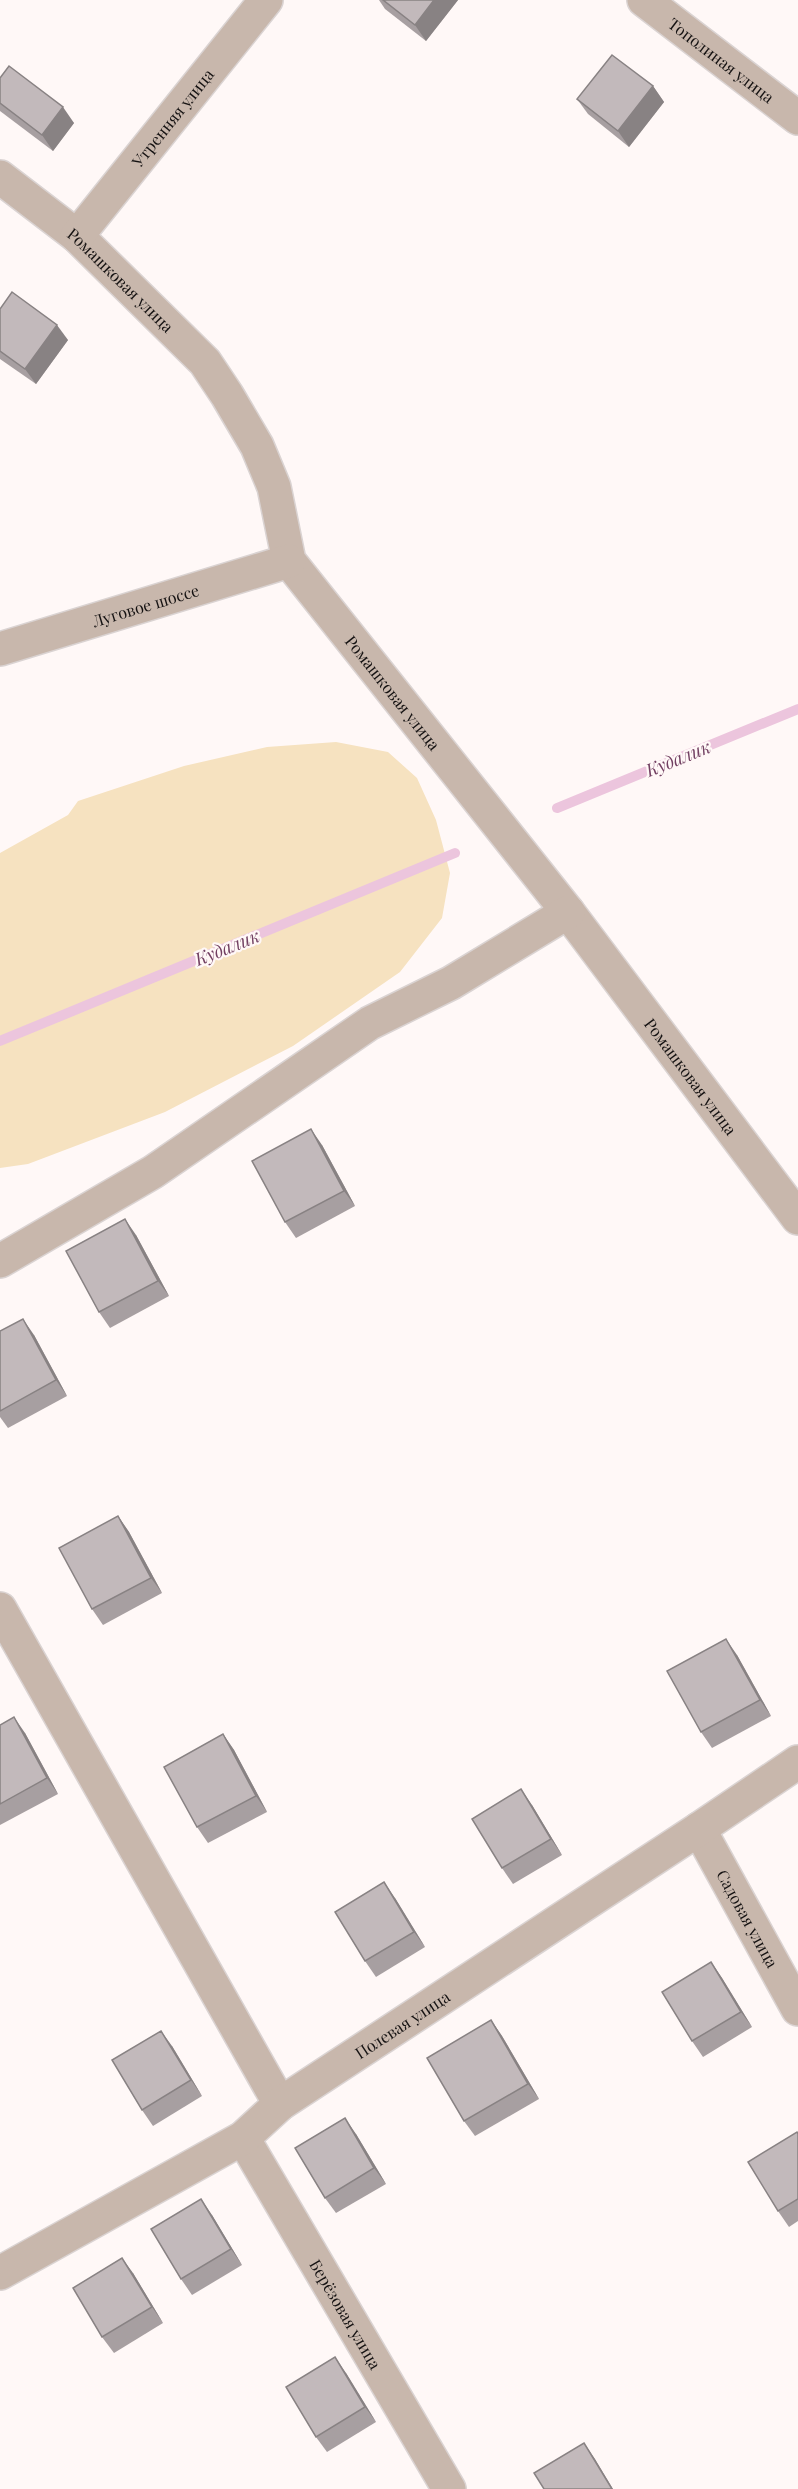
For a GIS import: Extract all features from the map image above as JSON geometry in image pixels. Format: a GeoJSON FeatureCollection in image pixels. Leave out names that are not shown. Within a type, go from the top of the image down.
{"type":"FeatureCollection","features":[{"type":"Feature","properties":{"kind":"street","name":"Утренняя улица"},"geometry":{"type":"LineString","coordinates":[[77,236],[266,0]]}},
{"type":"Feature","properties":{"kind":"street","name":"Тополиная улица"},"geometry":{"type":"LineString","coordinates":[[644,0],[798,118]]}},
{"type":"Feature","properties":{"kind":"street","name":"Ромашковая улица"},"geometry":{"type":"LineString","coordinates":[[0,177],[77,236],[205,362],[257,446],[274,487],[289,561],[568,912],[798,1218]]}},
{"type":"Feature","properties":{"kind":"street","name":"Луговое шоссе"},"geometry":{"type":"LineString","coordinates":[[0,649],[289,561]]}},
{"type":"Feature","properties":{"kind":"street"},"geometry":{"type":"LineString","coordinates":[[0,1261],[153,1172],[370,1023],[451,983],[568,912]]}},
{"type":"Feature","properties":{"kind":"street"},"geometry":{"type":"LineString","coordinates":[[0,1609],[280,2104]]}},
{"type":"Feature","properties":{"kind":"street","name":"Полевая улица"},"geometry":{"type":"LineString","coordinates":[[0,2273],[243,2138],[280,2104],[798,1762]]}},
{"type":"Feature","properties":{"kind":"street","name":"Садовая улица"},"geometry":{"type":"LineString","coordinates":[[699,1829],[798,2009]]}},
{"type":"Feature","properties":{"kind":"street","name":"Берёзовая улица"},"geometry":{"type":"LineString","coordinates":[[243,2138],[449,2489]]}},
{"type":"Feature","properties":{"kind":"shaded area"},"geometry":{"type":"Polygon","coordinates":[[[336,742],[388,752],[417,778],[436,820],[450,873],[442,918],[400,972],[293,1046],[165,1112],[28,1164],[0,1168],[0,853],[68,815],[78,801],[184,766],[267,747],[336,742]]]}},
{"type":"Feature","properties":{"kind":"building"},"geometry":{"type":"Polygon","coordinates":[[[383,0],[434,0],[415,25],[383,0]]]}},
{"type":"Feature","properties":{"kind":"building"},"geometry":{"type":"Polygon","coordinates":[[[612,55],[653,86],[618,131],[577,99],[612,55]]]}},
{"type":"Feature","properties":{"kind":"building"},"geometry":{"type":"Polygon","coordinates":[[[9,66],[63,107],[42,135],[0,103],[0,78],[9,66]]]}},
{"type":"Feature","properties":{"kind":"building"},"geometry":{"type":"Polygon","coordinates":[[[12,292],[57,325],[25,369],[0,351],[0,309],[12,292]]]}},
{"type":"Feature","properties":{"kind":"building"},"geometry":{"type":"Polygon","coordinates":[[[311,1129],[344,1191],[285,1222],[252,1161],[311,1129]]]}},
{"type":"Feature","properties":{"kind":"building"},"geometry":{"type":"Polygon","coordinates":[[[125,1219],[158,1281],[99,1312],[66,1251],[125,1219]]]}},
{"type":"Feature","properties":{"kind":"building"},"geometry":{"type":"Polygon","coordinates":[[[23,1319],[56,1380],[0,1411],[0,1331],[23,1319]]]}},
{"type":"Feature","properties":{"kind":"building"},"geometry":{"type":"Polygon","coordinates":[[[118,1516],[151,1578],[92,1609],[59,1548],[118,1516]]]}},
{"type":"Feature","properties":{"kind":"building"},"geometry":{"type":"Polygon","coordinates":[[[726,1639],[760,1700],[701,1732],[667,1671],[726,1639]]]}},
{"type":"Feature","properties":{"kind":"building"},"geometry":{"type":"Polygon","coordinates":[[[14,1717],[47,1778],[0,1804],[0,1725],[14,1717]]]}},
{"type":"Feature","properties":{"kind":"building"},"geometry":{"type":"Polygon","coordinates":[[[223,1734],[256,1796],[197,1827],[164,1767],[223,1734]]]}},
{"type":"Feature","properties":{"kind":"building"},"geometry":{"type":"Polygon","coordinates":[[[521,1789],[551,1839],[502,1868],[472,1819],[521,1789]]]}},
{"type":"Feature","properties":{"kind":"building"},"geometry":{"type":"Polygon","coordinates":[[[384,1882],[414,1932],[365,1961],[335,1912],[384,1882]]]}},
{"type":"Feature","properties":{"kind":"building"},"geometry":{"type":"Polygon","coordinates":[[[711,1962],[741,2012],[692,2041],[662,1992],[711,1962]]]}},
{"type":"Feature","properties":{"kind":"building"},"geometry":{"type":"Polygon","coordinates":[[[491,2020],[528,2084],[464,2121],[427,2058],[491,2020]]]}},
{"type":"Feature","properties":{"kind":"building"},"geometry":{"type":"Polygon","coordinates":[[[161,2031],[191,2080],[142,2110],[112,2060],[161,2031]]]}},
{"type":"Feature","properties":{"kind":"building"},"geometry":{"type":"Polygon","coordinates":[[[345,2118],[374,2168],[325,2198],[295,2148],[345,2118]]]}},
{"type":"Feature","properties":{"kind":"building"},"geometry":{"type":"Polygon","coordinates":[[[797,2132],[798,2199],[778,2211],[748,2162],[797,2132]]]}},
{"type":"Feature","properties":{"kind":"building"},"geometry":{"type":"Polygon","coordinates":[[[201,2199],[231,2249],[181,2279],[151,2229],[201,2199]]]}},
{"type":"Feature","properties":{"kind":"building"},"geometry":{"type":"Polygon","coordinates":[[[122,2258],[152,2307],[102,2337],[73,2288],[122,2258]]]}},
{"type":"Feature","properties":{"kind":"building"},"geometry":{"type":"Polygon","coordinates":[[[335,2357],[365,2407],[316,2437],[286,2387],[335,2357]]]}},
{"type":"Feature","properties":{"kind":"building"},"geometry":{"type":"Polygon","coordinates":[[[584,2443],[612,2489],[544,2489],[534,2473],[584,2443]]]}},
{"type":"Feature","properties":{"kind":"waterway","name":"Кудалик"},"geometry":{"type":"LineString","coordinates":[[557,808],[798,709]]}},
{"type":"Feature","properties":{"kind":"waterway","name":"Кудалик"},"geometry":{"type":"LineString","coordinates":[[0,1041],[455,853]]}}]}
